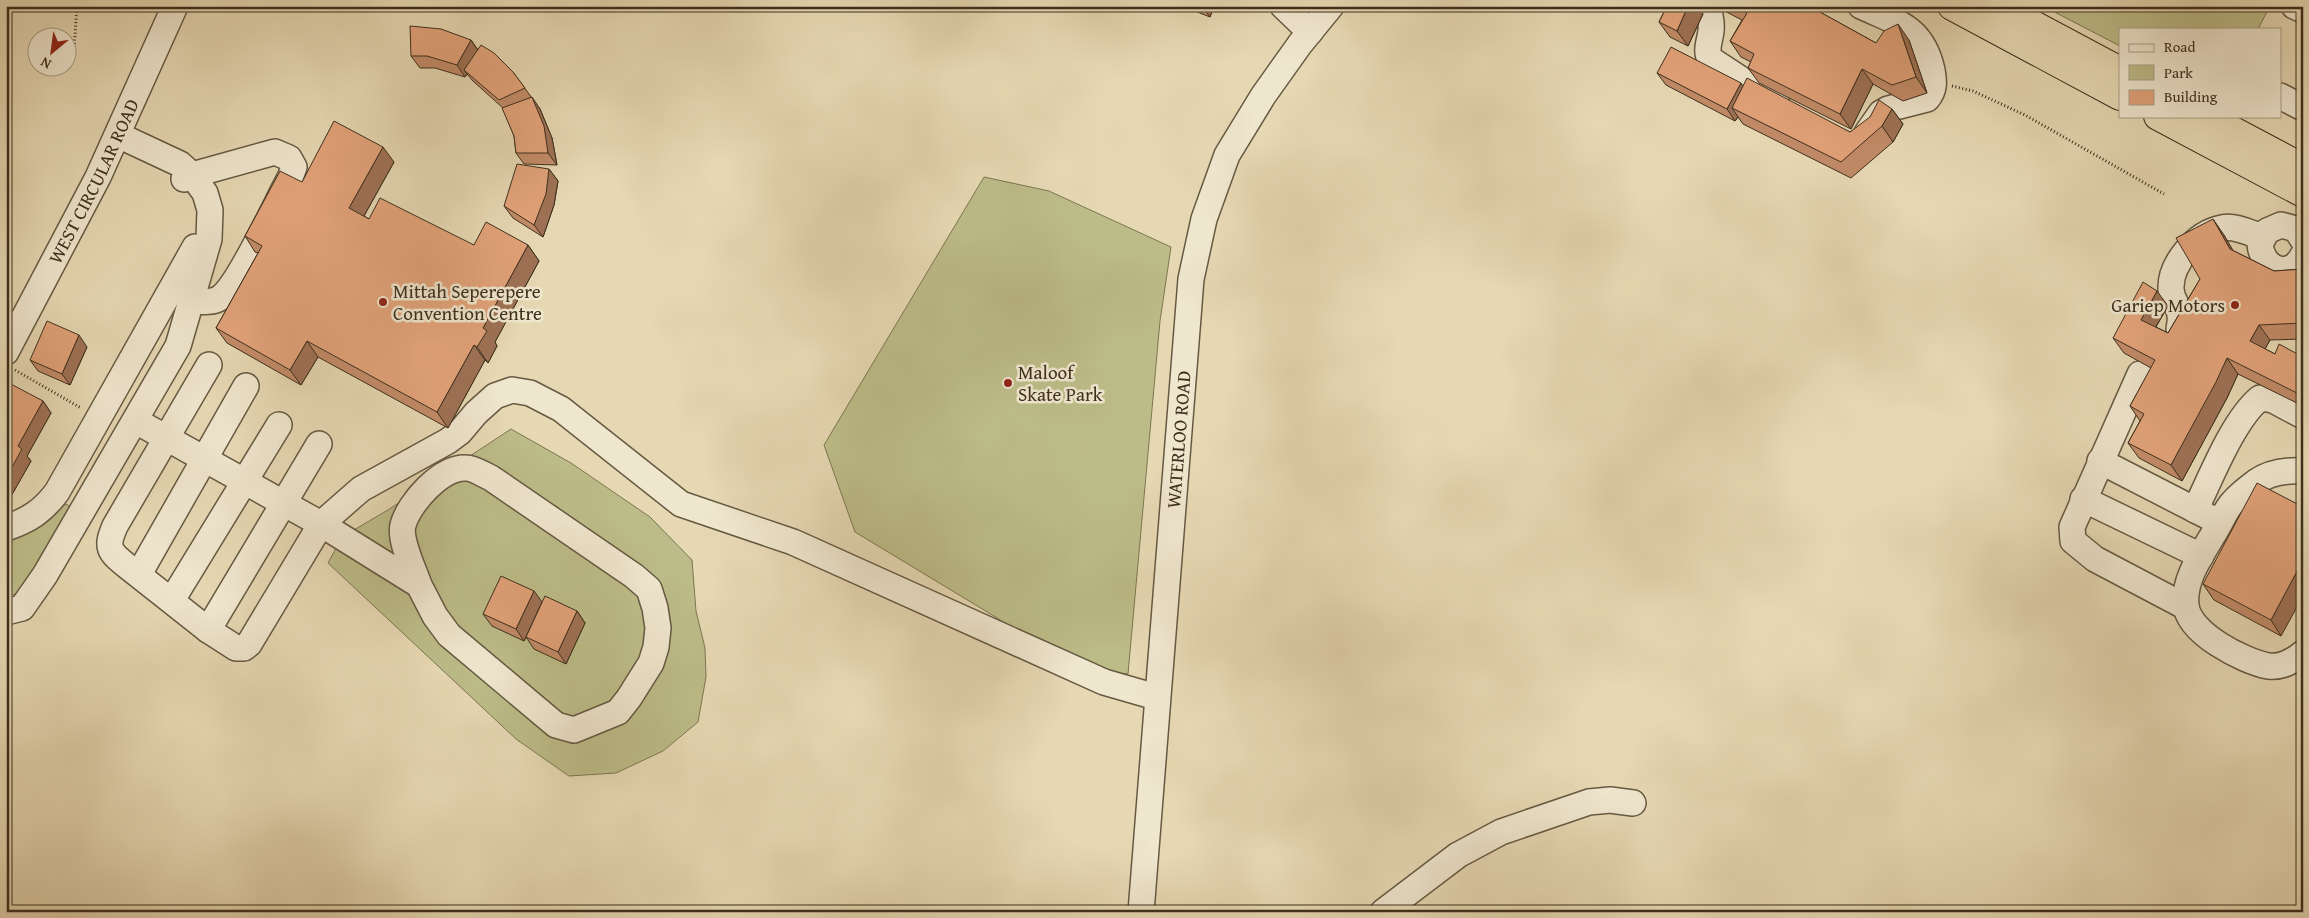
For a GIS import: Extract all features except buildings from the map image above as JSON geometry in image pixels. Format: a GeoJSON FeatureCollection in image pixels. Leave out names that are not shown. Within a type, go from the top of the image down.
{"type":"FeatureCollection","features":[{"type":"Feature","properties":{"kind":"highway"},"geometry":{"type":"LineString","coordinates":[[1952,6],[2119,95]]}},
{"type":"Feature","properties":{"kind":"highway"},"geometry":{"type":"LineString","coordinates":[[1998,6],[2119,70]]}},
{"type":"Feature","properties":{"kind":"highway"},"geometry":{"type":"LineString","coordinates":[[2162,118],[2303,193]]}},
{"type":"Feature","properties":{"kind":"highway"},"geometry":{"type":"LineString","coordinates":[[2209,118],[2301,164]]}},
{"type":"Feature","properties":{"kind":"street","name":"WEST CIRCULAR ROAD"},"geometry":{"type":"LineString","coordinates":[[6,352],[80,214],[115,141],[175,6]]}},
{"type":"Feature","properties":{"kind":"street"},"geometry":{"type":"LineString","coordinates":[[1283,6],[1310,32]]}},
{"type":"Feature","properties":{"kind":"street","name":"WATERLOO ROAD"},"geometry":{"type":"LineString","coordinates":[[1141,912],[1156,698],[1190,279],[1204,219],[1227,155],[1263,96],[1331,6]]}},
{"type":"Feature","properties":{"kind":"street"},"geometry":{"type":"LineString","coordinates":[[1708,6],[1711,16],[1711,30],[1707,49],[1710,59],[1742,80],[1800,110]]}},
{"type":"Feature","properties":{"kind":"street"},"geometry":{"type":"LineString","coordinates":[[1842,132],[1851,137],[1862,136],[1870,130],[1881,113],[1888,109],[1927,99],[1935,83],[1929,58],[1917,36],[1904,26],[1861,6]]}},
{"type":"Feature","properties":{"kind":"street"},"geometry":{"type":"LineString","coordinates":[[2294,6],[2303,10]]}},
{"type":"Feature","properties":{"kind":"street"},"geometry":{"type":"LineString","coordinates":[[2282,97],[2303,108]]}},
{"type":"Feature","properties":{"kind":"street"},"geometry":{"type":"LineString","coordinates":[[6,528],[25,522],[47,506],[58,492],[174,287],[193,251],[202,228],[202,209],[180,164],[115,141]]}},
{"type":"Feature","properties":{"kind":"street"},"geometry":{"type":"LineString","coordinates":[[188,177],[274,152],[289,158],[294,166],[290,178],[243,268],[227,294],[215,301],[192,300]]}},
{"type":"Feature","properties":{"kind":"street"},"geometry":{"type":"LineString","coordinates":[[6,612],[22,608],[45,576],[178,346],[192,300],[210,225],[210,210],[205,193],[188,177]]}},
{"type":"Feature","properties":{"kind":"street"},"geometry":{"type":"LineString","coordinates":[[2281,225],[2296,230],[2303,252],[2291,268],[2283,269],[2269,265],[2261,252],[2262,237],[2273,227],[2281,225]]}},
{"type":"Feature","properties":{"kind":"street"},"geometry":{"type":"LineString","coordinates":[[2179,329],[2181,311],[2171,292],[2172,276],[2184,254],[2210,233],[2221,228],[2232,228],[2262,237]]}},
{"type":"Feature","properties":{"kind":"street"},"geometry":{"type":"LineString","coordinates":[[209,365],[116,526],[109,548],[114,556],[140,574],[208,630],[236,648],[244,648],[249,644],[321,524],[360,489],[448,441],[460,432],[476,413],[495,396],[512,390],[530,394],[561,409],[681,504],[793,542],[1104,682],[1156,698]]}},
{"type":"Feature","properties":{"kind":"street"},"geometry":{"type":"LineString","coordinates":[[2140,374],[2083,499],[2072,527],[2073,542],[2095,558],[2186,606]]}},
{"type":"Feature","properties":{"kind":"street"},"geometry":{"type":"LineString","coordinates":[[140,574],[246,386]]}},
{"type":"Feature","properties":{"kind":"street"},"geometry":{"type":"LineString","coordinates":[[2195,510],[2230,440],[2250,406],[2260,398],[2267,398],[2303,416]]}},
{"type":"Feature","properties":{"kind":"street"},"geometry":{"type":"LineString","coordinates":[[136,421],[321,524],[419,585],[435,616],[449,635],[556,725],[574,730],[618,712],[651,663],[656,647],[658,628],[649,589],[634,576],[491,478],[467,468],[456,470],[428,486],[418,496],[402,526],[404,546],[419,585]]}},
{"type":"Feature","properties":{"kind":"street"},"geometry":{"type":"LineString","coordinates":[[172,600],[278,425]]}},
{"type":"Feature","properties":{"kind":"street"},"geometry":{"type":"LineString","coordinates":[[208,630],[318,444]]}},
{"type":"Feature","properties":{"kind":"street"},"geometry":{"type":"LineString","coordinates":[[2100,461],[2220,522]]}},
{"type":"Feature","properties":{"kind":"street"},"geometry":{"type":"LineString","coordinates":[[2303,471],[2284,470],[2257,481],[2231,503],[2194,568],[2186,593],[2186,606],[2190,620],[2202,632],[2249,659],[2269,666],[2282,665],[2303,653]]}},
{"type":"Feature","properties":{"kind":"street"},"geometry":{"type":"LineString","coordinates":[[2083,499],[2201,556]]}},
{"type":"Feature","properties":{"kind":"street"},"geometry":{"type":"LineString","coordinates":[[1383,912],[1458,855],[1501,832],[1589,802],[1610,800],[1633,803]]}},
{"type":"Feature","properties":{"kind":"path"},"geometry":{"type":"LineString","coordinates":[[76,28],[78,6]]}},
{"type":"Feature","properties":{"kind":"path"},"geometry":{"type":"LineString","coordinates":[[1935,83],[1974,91],[2024,115],[2164,194]]}},
{"type":"Feature","properties":{"kind":"path"},"geometry":{"type":"LineString","coordinates":[[6,365],[99,418]]}},
{"type":"Feature","properties":{"kind":"green space"},"geometry":{"type":"Polygon","coordinates":[[[2043,6],[2270,6],[2259,28],[2119,28],[2119,45],[2043,6]]]}},
{"type":"Feature","properties":{"kind":"green space","name":"Maloof Skate Park"},"geometry":{"type":"Polygon","coordinates":[[[984,177],[1049,191],[1171,247],[1160,321],[1128,674],[1083,670],[855,532],[824,445],[984,177]]]}},
{"type":"Feature","properties":{"kind":"green space"},"geometry":{"type":"Polygon","coordinates":[[[511,429],[571,463],[650,517],[692,560],[696,611],[705,648],[706,677],[698,722],[663,751],[616,773],[569,776],[516,739],[328,563],[342,537],[388,510],[511,429]]]}},
{"type":"Feature","properties":{"kind":"green space"},"geometry":{"type":"Polygon","coordinates":[[[66,504],[80,512],[24,594],[6,595],[6,535],[55,513],[66,504]]]}},
{"type":"Feature","properties":{"kind":"place","name":"Mittah Seperepere Convention Centre"},"geometry":{"type":"Point","coordinates":[383,302]}},
{"type":"Feature","properties":{"kind":"place","name":"Gariep Motors"},"geometry":{"type":"Point","coordinates":[2235,305]}},
{"type":"Feature","properties":{"kind":"place","name":"Maloof Skate Park"},"geometry":{"type":"Point","coordinates":[1008,383]}}]}
